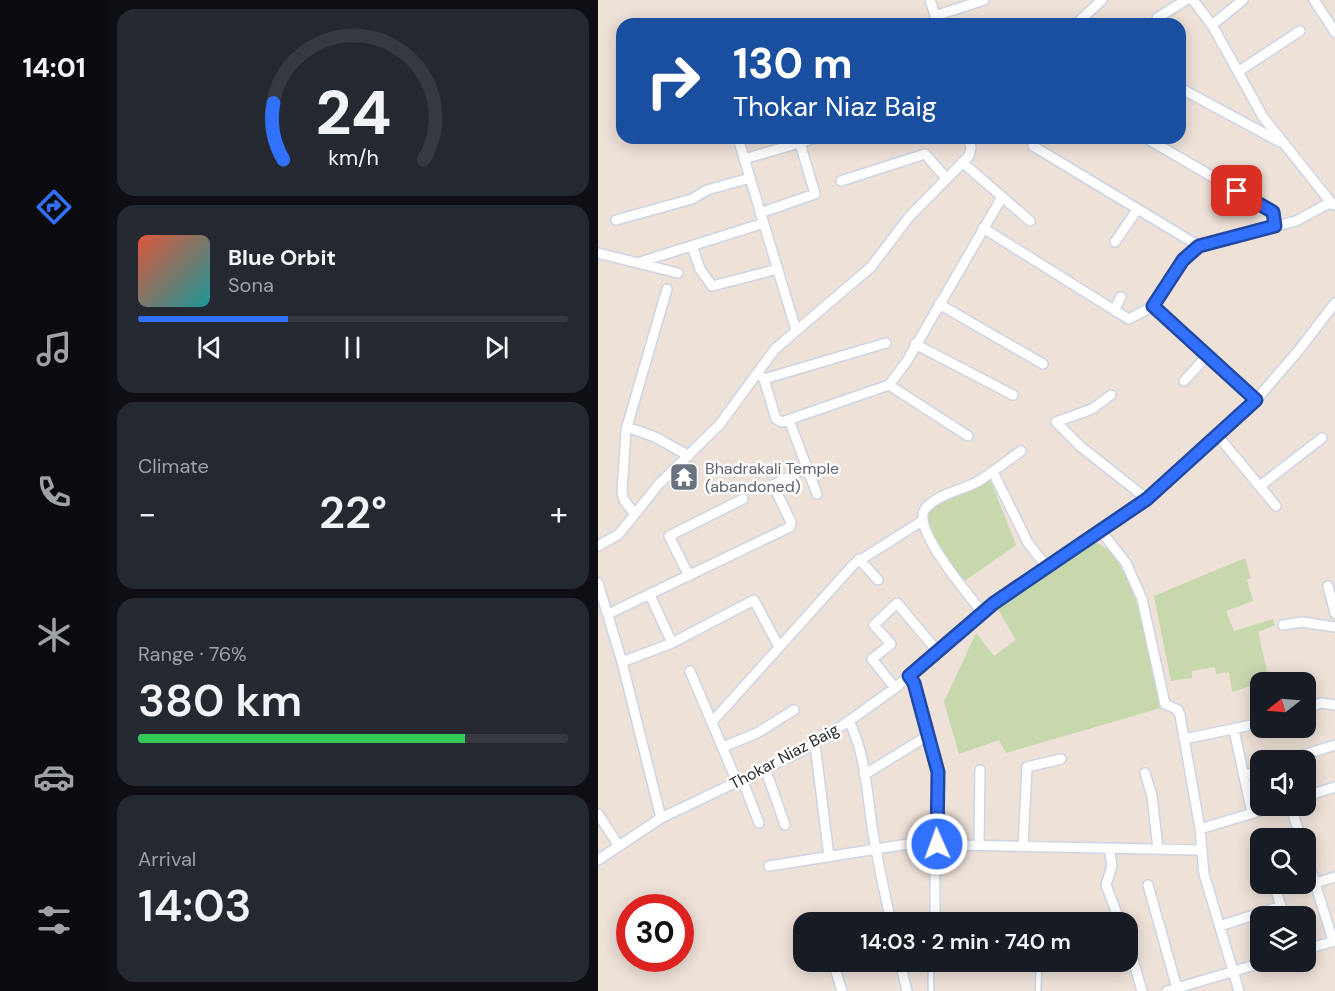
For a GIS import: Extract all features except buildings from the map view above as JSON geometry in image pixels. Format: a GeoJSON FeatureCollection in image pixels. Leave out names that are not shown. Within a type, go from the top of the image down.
{"type":"FeatureCollection","features":[{"type":"Feature","properties":{"kind":"street"},"geometry":{"type":"LineString","coordinates":[[930,0],[935,18]]}},
{"type":"Feature","properties":{"kind":"street"},"geometry":{"type":"LineString","coordinates":[[941,18],[984,0]]}},
{"type":"Feature","properties":{"kind":"street"},"geometry":{"type":"LineString","coordinates":[[1086,18],[1102,0]]}},
{"type":"Feature","properties":{"kind":"street"},"geometry":{"type":"LineString","coordinates":[[1157,18],[1186,0]]}},
{"type":"Feature","properties":{"kind":"street"},"geometry":{"type":"LineString","coordinates":[[983,228],[1129,319],[1153,306],[1183,260],[1199,246],[1275,226],[1310,215],[1333,204],[1263,117],[1212,25],[1193,0]]}},
{"type":"Feature","properties":{"kind":"street"},"geometry":{"type":"LineString","coordinates":[[1212,25],[1243,0]]}},
{"type":"Feature","properties":{"kind":"street"},"geometry":{"type":"LineString","coordinates":[[1314,0],[1334,32]]}},
{"type":"Feature","properties":{"kind":"street"},"geometry":{"type":"LineString","coordinates":[[1239,71],[1300,31]]}},
{"type":"Feature","properties":{"kind":"street"},"geometry":{"type":"LineString","coordinates":[[1186,91],[1284,145]]}},
{"type":"Feature","properties":{"kind":"street"},"geometry":{"type":"LineString","coordinates":[[740,144],[796,330]]}},
{"type":"Feature","properties":{"kind":"street"},"geometry":{"type":"LineString","coordinates":[[744,159],[796,144]]}},
{"type":"Feature","properties":{"kind":"street"},"geometry":{"type":"LineString","coordinates":[[760,213],[815,194],[800,144]]}},
{"type":"Feature","properties":{"kind":"street"},"geometry":{"type":"LineString","coordinates":[[598,546],[619,534],[634,513],[720,424],[761,376],[775,349],[871,267],[909,217],[971,153],[970,144]]}},
{"type":"Feature","properties":{"kind":"street"},"geometry":{"type":"LineString","coordinates":[[1156,144],[1273,212],[1275,226]]}},
{"type":"Feature","properties":{"kind":"street"},"geometry":{"type":"LineString","coordinates":[[1033,146],[1199,246]]}},
{"type":"Feature","properties":{"kind":"street"},"geometry":{"type":"LineString","coordinates":[[841,181],[925,154],[946,178]]}},
{"type":"Feature","properties":{"kind":"street"},"geometry":{"type":"LineString","coordinates":[[962,162],[1030,221]]}},
{"type":"Feature","properties":{"kind":"street"},"geometry":{"type":"LineString","coordinates":[[616,220],[692,199],[707,190],[750,178]]}},
{"type":"Feature","properties":{"kind":"street"},"geometry":{"type":"LineString","coordinates":[[761,376],[776,419],[782,422],[889,385],[1002,197]]}},
{"type":"Feature","properties":{"kind":"street"},"geometry":{"type":"LineString","coordinates":[[1115,242],[1137,210]]}},
{"type":"Feature","properties":{"kind":"street"},"geometry":{"type":"LineString","coordinates":[[637,263],[764,224]]}},
{"type":"Feature","properties":{"kind":"street"},"geometry":{"type":"LineString","coordinates":[[692,246],[700,269],[712,286],[778,269]]}},
{"type":"Feature","properties":{"kind":"street"},"geometry":{"type":"LineString","coordinates":[[598,254],[679,273]]}},
{"type":"Feature","properties":{"kind":"street"},"geometry":{"type":"LineString","coordinates":[[634,513],[624,500],[622,492],[627,427],[667,289]]}},
{"type":"Feature","properties":{"kind":"street"},"geometry":{"type":"LineString","coordinates":[[1114,310],[1121,297]]}},
{"type":"Feature","properties":{"kind":"street","name":"Thokar Niaz Baig"},"geometry":{"type":"LineString","coordinates":[[598,860],[661,818],[815,744],[895,688],[982,612],[1147,499],[1256,400],[1293,358],[1334,303]]}},
{"type":"Feature","properties":{"kind":"street"},"geometry":{"type":"LineString","coordinates":[[939,304],[1043,364]]}},
{"type":"Feature","properties":{"kind":"street"},"geometry":{"type":"LineString","coordinates":[[1153,306],[1256,400]]}},
{"type":"Feature","properties":{"kind":"street"},"geometry":{"type":"LineString","coordinates":[[761,376],[886,343]]}},
{"type":"Feature","properties":{"kind":"street"},"geometry":{"type":"LineString","coordinates":[[915,344],[1013,395]]}},
{"type":"Feature","properties":{"kind":"street"},"geometry":{"type":"LineString","coordinates":[[1184,381],[1207,356]]}},
{"type":"Feature","properties":{"kind":"street"},"geometry":{"type":"LineString","coordinates":[[889,385],[968,436]]}},
{"type":"Feature","properties":{"kind":"street"},"geometry":{"type":"LineString","coordinates":[[1111,395],[1092,409],[1056,422],[1080,446],[1147,499]]}},
{"type":"Feature","properties":{"kind":"street"},"geometry":{"type":"LineString","coordinates":[[789,420],[805,468],[817,494]]}},
{"type":"Feature","properties":{"kind":"street"},"geometry":{"type":"LineString","coordinates":[[627,427],[655,437],[689,456]]}},
{"type":"Feature","properties":{"kind":"street"},"geometry":{"type":"LineString","coordinates":[[1218,436],[1276,506]]}},
{"type":"Feature","properties":{"kind":"street"},"geometry":{"type":"LineString","coordinates":[[1260,486],[1322,438]]}},
{"type":"Feature","properties":{"kind":"street"},"geometry":{"type":"LineString","coordinates":[[982,612],[940,557],[922,521],[923,512],[934,501],[977,482],[1021,451]]}},
{"type":"Feature","properties":{"kind":"street"},"geometry":{"type":"LineString","coordinates":[[608,614],[790,527],[791,522],[773,485],[805,468]]}},
{"type":"Feature","properties":{"kind":"street"},"geometry":{"type":"LineString","coordinates":[[992,472],[1028,543],[1047,567]]}},
{"type":"Feature","properties":{"kind":"street"},"geometry":{"type":"LineString","coordinates":[[689,576],[669,536],[743,499]]}},
{"type":"Feature","properties":{"kind":"street"},"geometry":{"type":"LineString","coordinates":[[712,722],[859,559],[922,521]]}},
{"type":"Feature","properties":{"kind":"street"},"geometry":{"type":"LineString","coordinates":[[1101,531],[1134,577],[1148,619],[1165,704],[1179,712],[1200,829],[1204,874],[1239,991]]}},
{"type":"Feature","properties":{"kind":"street"},"geometry":{"type":"LineString","coordinates":[[859,559],[878,580]]}},
{"type":"Feature","properties":{"kind":"street"},"geometry":{"type":"LineString","coordinates":[[598,584],[622,662],[661,818]]}},
{"type":"Feature","properties":{"kind":"street"},"geometry":{"type":"LineString","coordinates":[[1327,586],[1334,613]]}},
{"type":"Feature","properties":{"kind":"street"},"geometry":{"type":"LineString","coordinates":[[650,595],[672,643]]}},
{"type":"Feature","properties":{"kind":"street"},"geometry":{"type":"LineString","coordinates":[[622,662],[672,643],[754,600],[779,647]]}},
{"type":"Feature","properties":{"kind":"street"},"geometry":{"type":"LineString","coordinates":[[895,688],[872,659],[891,644],[874,625],[878,618],[897,603],[938,652]]}},
{"type":"Feature","properties":{"kind":"street"},"geometry":{"type":"LineString","coordinates":[[1283,625],[1302,622],[1334,627]]}},
{"type":"Feature","properties":{"kind":"street"},"geometry":{"type":"LineString","coordinates":[[690,671],[759,823]]}},
{"type":"Feature","properties":{"kind":"street"},"geometry":{"type":"LineString","coordinates":[[909,676],[914,683],[938,772],[935,912]]}},
{"type":"Feature","properties":{"kind":"street"},"geometry":{"type":"LineString","coordinates":[[1316,705],[1334,705]]}},
{"type":"Feature","properties":{"kind":"street"},"geometry":{"type":"LineString","coordinates":[[723,747],[757,733],[794,710]]}},
{"type":"Feature","properties":{"kind":"street"},"geometry":{"type":"LineString","coordinates":[[848,721],[855,733],[864,775],[889,912]]}},
{"type":"Feature","properties":{"kind":"street"},"geometry":{"type":"LineString","coordinates":[[1184,739],[1250,726]]}},
{"type":"Feature","properties":{"kind":"street"},"geometry":{"type":"LineString","coordinates":[[1234,730],[1250,804]]}},
{"type":"Feature","properties":{"kind":"street"},"geometry":{"type":"LineString","coordinates":[[864,775],[927,736]]}},
{"type":"Feature","properties":{"kind":"street"},"geometry":{"type":"LineString","coordinates":[[815,744],[829,857]]}},
{"type":"Feature","properties":{"kind":"street"},"geometry":{"type":"LineString","coordinates":[[1316,751],[1334,745]]}},
{"type":"Feature","properties":{"kind":"street"},"geometry":{"type":"LineString","coordinates":[[1023,846],[1027,766],[1061,759]]}},
{"type":"Feature","properties":{"kind":"street"},"geometry":{"type":"LineString","coordinates":[[765,768],[785,825]]}},
{"type":"Feature","properties":{"kind":"street"},"geometry":{"type":"LineString","coordinates":[[979,845],[980,770]]}},
{"type":"Feature","properties":{"kind":"street"},"geometry":{"type":"LineString","coordinates":[[1145,773],[1152,796],[1158,849]]}},
{"type":"Feature","properties":{"kind":"street"},"geometry":{"type":"LineString","coordinates":[[1244,776],[1250,774]]}},
{"type":"Feature","properties":{"kind":"street"},"geometry":{"type":"LineString","coordinates":[[1316,793],[1334,787]]}},
{"type":"Feature","properties":{"kind":"street"},"geometry":{"type":"LineString","coordinates":[[598,814],[619,846]]}},
{"type":"Feature","properties":{"kind":"street"},"geometry":{"type":"LineString","coordinates":[[1200,829],[1250,814]]}},
{"type":"Feature","properties":{"kind":"street"},"geometry":{"type":"LineString","coordinates":[[1294,817],[1298,828]]}},
{"type":"Feature","properties":{"kind":"street"},"geometry":{"type":"LineString","coordinates":[[769,866],[908,844],[1201,850]]}},
{"type":"Feature","properties":{"kind":"street"},"geometry":{"type":"LineString","coordinates":[[1109,848],[1112,866],[1106,885],[1116,912]]}},
{"type":"Feature","properties":{"kind":"street"},"geometry":{"type":"LineString","coordinates":[[1316,883],[1334,877]]}},
{"type":"Feature","properties":{"kind":"street"},"geometry":{"type":"LineString","coordinates":[[1148,885],[1177,988]]}},
{"type":"Feature","properties":{"kind":"street"},"geometry":{"type":"LineString","coordinates":[[1316,886],[1334,941],[1316,946]]}},
{"type":"Feature","properties":{"kind":"street"},"geometry":{"type":"LineString","coordinates":[[1277,894],[1281,906]]}},
{"type":"Feature","properties":{"kind":"street"},"geometry":{"type":"LineString","coordinates":[[1220,926],[1250,916]]}},
{"type":"Feature","properties":{"kind":"street"},"geometry":{"type":"LineString","coordinates":[[1167,991],[1250,966]]}},
{"type":"Feature","properties":{"kind":"street"},"geometry":{"type":"LineString","coordinates":[[836,972],[842,991]]}},
{"type":"Feature","properties":{"kind":"street"},"geometry":{"type":"LineString","coordinates":[[902,972],[907,991]]}},
{"type":"Feature","properties":{"kind":"street"},"geometry":{"type":"LineString","coordinates":[[1136,972],[1142,991]]}},
{"type":"Feature","properties":{"kind":"lane"},"geometry":{"type":"LineString","coordinates":[[931,972],[931,991]]}},
{"type":"Feature","properties":{"kind":"lane"},"geometry":{"type":"LineString","coordinates":[[1038,991],[1039,972]]}},
{"type":"Feature","properties":{"kind":"green space"},"geometry":{"type":"Polygon","coordinates":[[[990,479],[1016,545],[963,582],[931,534],[926,512],[936,502],[990,479]]]}},
{"type":"Feature","properties":{"kind":"green space"},"geometry":{"type":"Polygon","coordinates":[[[1096,542],[1112,552],[1134,591],[1161,708],[1006,753],[999,740],[959,754],[944,702],[976,633],[994,656],[1016,640],[996,606],[1096,542]]]}},
{"type":"Feature","properties":{"kind":"green space"},"geometry":{"type":"Polygon","coordinates":[[[1245,558],[1251,578],[1247,580],[1253,601],[1226,611],[1234,631],[1273,619],[1275,625],[1258,632],[1267,672],[1250,672],[1250,686],[1232,692],[1229,672],[1216,674],[1215,667],[1192,671],[1192,678],[1171,681],[1154,596],[1245,558]]]}},
{"type":"Feature","properties":{"kind":"place","name":"Bhadrakali Temple (abandoned)"},"geometry":{"type":"Point","coordinates":[684,477]}},
{"type":"Feature","properties":{"kind":"route"},"geometry":{"type":"LineString","coordinates":[[937,844],[938,772],[914,683],[909,676],[994,603],[1147,499],[1256,400],[1153,306],[1183,260],[1199,246],[1275,226],[1273,212],[1237,191]]}}]}
